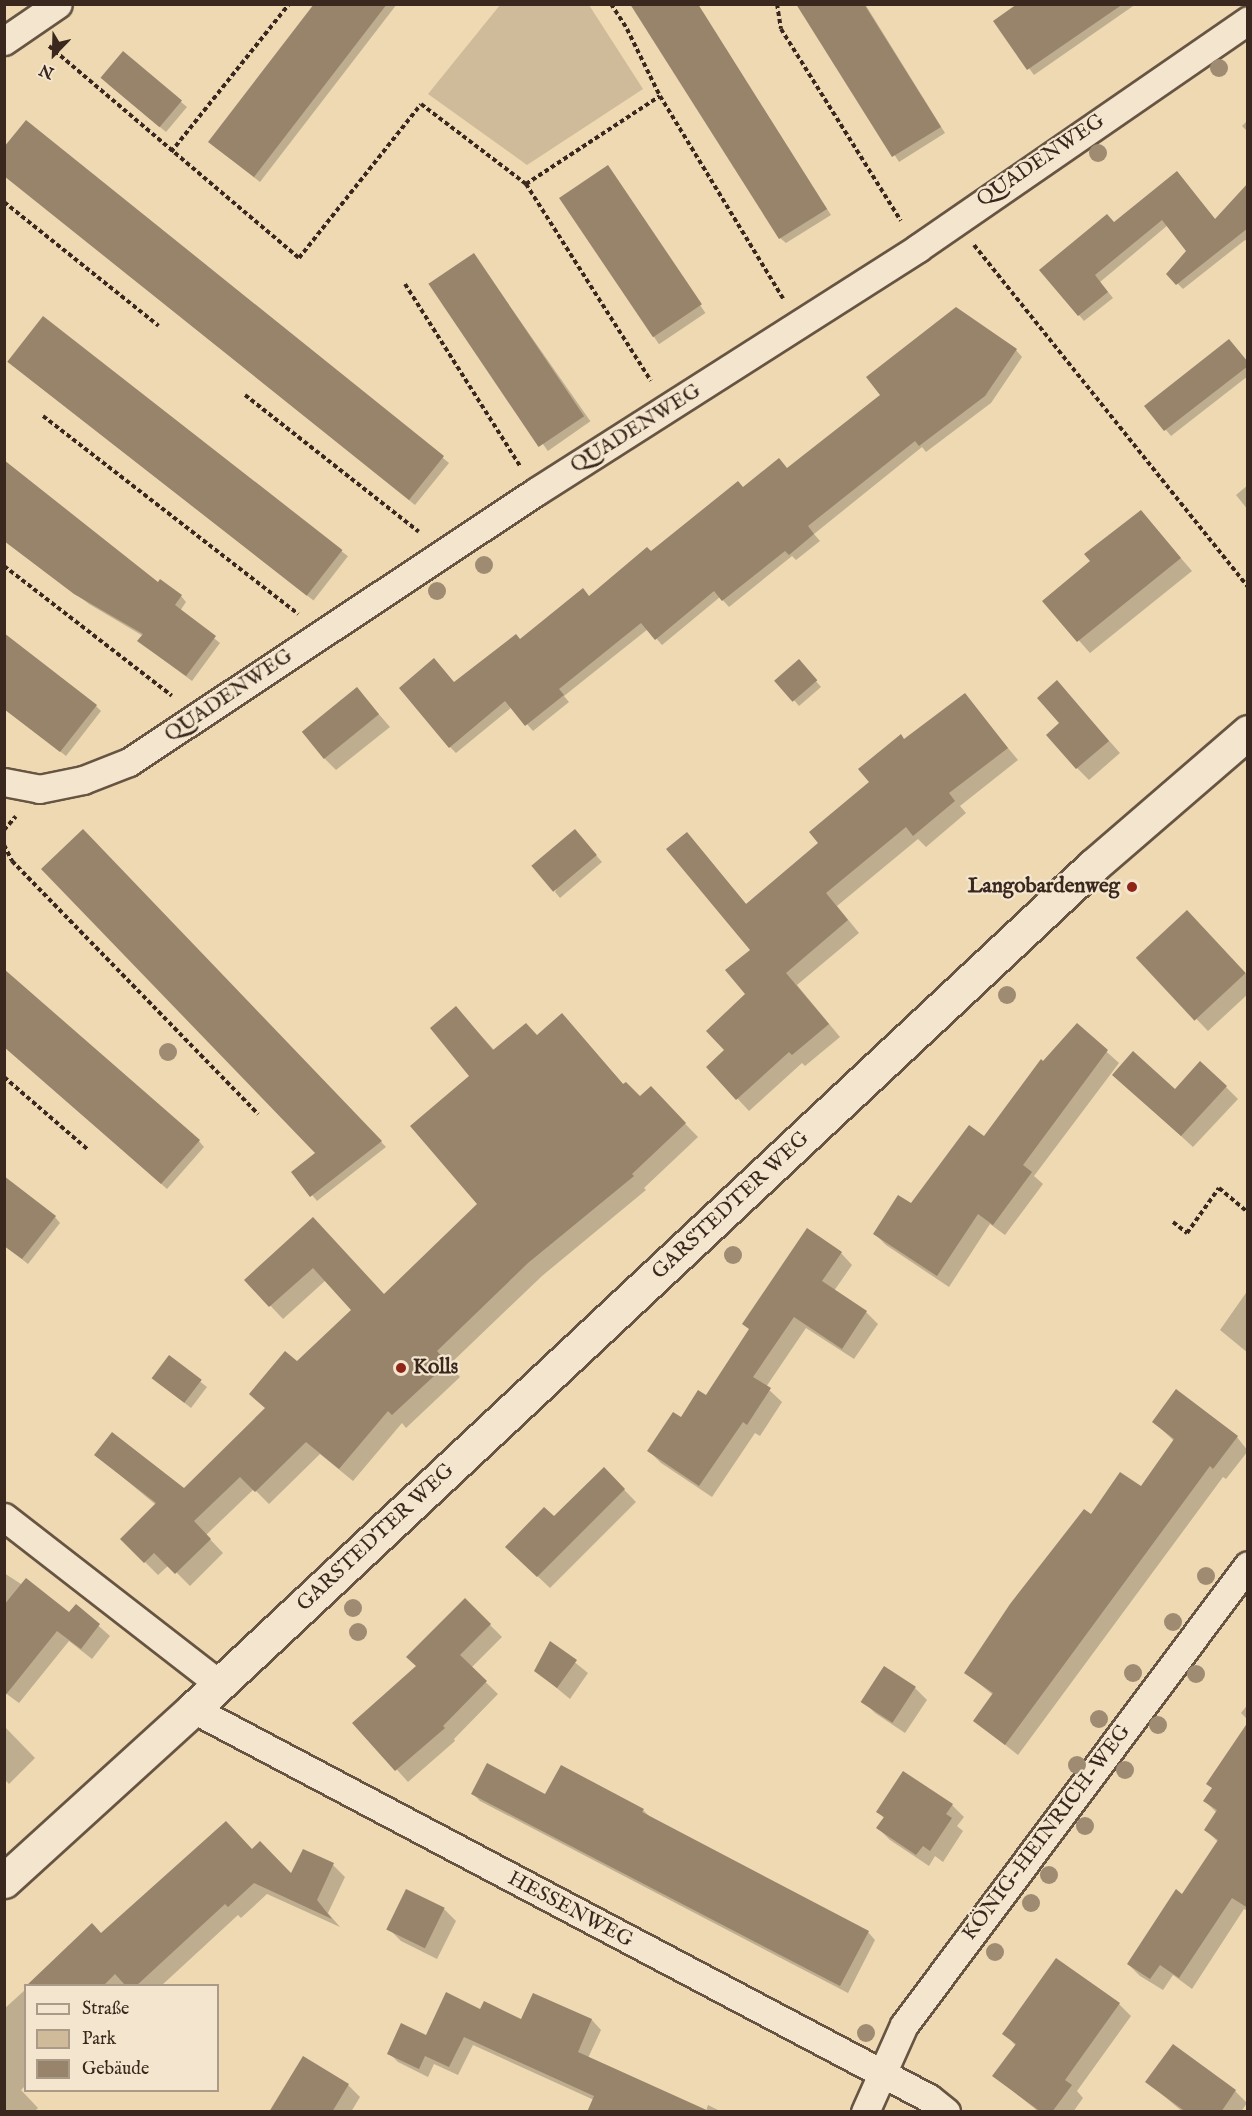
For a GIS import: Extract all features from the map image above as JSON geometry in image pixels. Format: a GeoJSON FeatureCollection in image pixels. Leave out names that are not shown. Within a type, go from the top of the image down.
{"type":"FeatureCollection","features":[{"type":"Feature","properties":{"kind":"main road","name":"GARSTEDTER WEG"},"geometry":{"type":"LineString","coordinates":[[4,1881],[193,1709],[1093,866],[1248,732]]}},
{"type":"Feature","properties":{"kind":"street"},"geometry":{"type":"LineString","coordinates":[[4,41],[57,4]]}},
{"type":"Feature","properties":{"kind":"street","name":"QUADENWEG"},"geometry":{"type":"LineString","coordinates":[[4,782],[39,789],[83,780],[129,762],[537,491],[918,248],[954,220],[1248,20]]}},
{"type":"Feature","properties":{"kind":"street"},"geometry":{"type":"LineString","coordinates":[[4,1518],[219,1684]]}},
{"type":"Feature","properties":{"kind":"street","name":"KÖNIG-HEINRICH-WEG"},"geometry":{"type":"LineString","coordinates":[[865,2112],[904,2025],[1248,1565]]}},
{"type":"Feature","properties":{"kind":"street","name":"HESSENWEG"},"geometry":{"type":"LineString","coordinates":[[193,1709],[929,2098],[946,2112]]}},
{"type":"Feature","properties":{"kind":"path"},"geometry":{"type":"LineString","coordinates":[[171,152],[289,4]]}},
{"type":"Feature","properties":{"kind":"path"},"geometry":{"type":"LineString","coordinates":[[611,4],[627,30],[660,96],[799,324]]}},
{"type":"Feature","properties":{"kind":"path"},"geometry":{"type":"LineString","coordinates":[[777,4],[781,29],[918,248]]}},
{"type":"Feature","properties":{"kind":"path"},"geometry":{"type":"LineString","coordinates":[[26,26],[171,152],[299,258],[421,104],[526,184],[669,408]]}},
{"type":"Feature","properties":{"kind":"path"},"geometry":{"type":"LineString","coordinates":[[526,184],[660,96]]}},
{"type":"Feature","properties":{"kind":"path"},"geometry":{"type":"LineString","coordinates":[[4,202],[159,326]]}},
{"type":"Feature","properties":{"kind":"path"},"geometry":{"type":"LineString","coordinates":[[954,220],[1248,586]]}},
{"type":"Feature","properties":{"kind":"path"},"geometry":{"type":"LineString","coordinates":[[405,284],[537,491]]}},
{"type":"Feature","properties":{"kind":"path"},"geometry":{"type":"LineString","coordinates":[[245,395],[445,552]]}},
{"type":"Feature","properties":{"kind":"path"},"geometry":{"type":"LineString","coordinates":[[43,416],[323,634]]}},
{"type":"Feature","properties":{"kind":"path"},"geometry":{"type":"LineString","coordinates":[[4,566],[198,716]]}},
{"type":"Feature","properties":{"kind":"path"},"geometry":{"type":"LineString","coordinates":[[4,846],[12,861],[258,1114]]}},
{"type":"Feature","properties":{"kind":"path"},"geometry":{"type":"LineString","coordinates":[[4,1077],[87,1149]]}},
{"type":"Feature","properties":{"kind":"path"},"geometry":{"type":"LineString","coordinates":[[1173,1222],[1187,1233],[1219,1188],[1248,1212]]}},
{"type":"Feature","properties":{"kind":"green space"},"geometry":{"type":"Polygon","coordinates":[[[500,5],[589,5],[643,89],[527,165],[428,94],[500,5]]]}},
{"type":"Feature","properties":{"kind":"building"},"geometry":{"type":"Polygon","coordinates":[[[314,4],[387,4],[254,177],[208,142],[314,4]]]}},
{"type":"Feature","properties":{"kind":"building"},"geometry":{"type":"Polygon","coordinates":[[[630,4],[698,4],[827,209],[779,239],[630,4]]]}},
{"type":"Feature","properties":{"kind":"building"},"geometry":{"type":"Polygon","coordinates":[[[796,4],[864,4],[941,127],[892,157],[796,4]]]}},
{"type":"Feature","properties":{"kind":"building"},"geometry":{"type":"Polygon","coordinates":[[[1017,4],[1123,4],[1027,70],[993,21],[1017,4]]]}},
{"type":"Feature","properties":{"kind":"building"},"geometry":{"type":"Polygon","coordinates":[[[123,51],[182,100],[159,127],[101,78],[123,51]]]}},
{"type":"Feature","properties":{"kind":"building"},"geometry":{"type":"Polygon","coordinates":[[[26,120],[444,456],[409,500],[4,176],[4,147],[26,120]]]}},
{"type":"Feature","properties":{"kind":"building"},"geometry":{"type":"Polygon","coordinates":[[[608,165],[702,304],[653,337],[559,198],[608,165]]]}},
{"type":"Feature","properties":{"kind":"building"},"geometry":{"type":"Polygon","coordinates":[[[1177,171],[1215,219],[1248,183],[1248,228],[1176,285],[1166,274],[1186,251],[1162,220],[1095,275],[1108,292],[1078,316],[1039,270],[1107,214],[1114,222],[1177,171]]]}},
{"type":"Feature","properties":{"kind":"building"},"geometry":{"type":"Polygon","coordinates":[[[474,253],[584,416],[539,447],[428,284],[474,253]]]}},
{"type":"Feature","properties":{"kind":"building"},"geometry":{"type":"Polygon","coordinates":[[[956,307],[1017,349],[985,396],[919,446],[915,441],[808,526],[814,534],[789,555],[785,551],[722,601],[714,591],[655,640],[641,623],[559,689],[564,695],[525,726],[505,701],[449,748],[399,688],[434,658],[454,682],[516,634],[520,639],[583,588],[589,596],[647,547],[651,551],[738,481],[743,487],[779,458],[787,468],[880,395],[866,377],[956,307]]]}},
{"type":"Feature","properties":{"kind":"building"},"geometry":{"type":"Polygon","coordinates":[[[43,316],[342,550],[307,596],[7,362],[43,316]]]}},
{"type":"Feature","properties":{"kind":"building"},"geometry":{"type":"Polygon","coordinates":[[[1229,339],[1248,362],[1248,366],[1164,431],[1144,406],[1229,339]]]}},
{"type":"Feature","properties":{"kind":"building"},"geometry":{"type":"Polygon","coordinates":[[[4,460],[158,582],[160,579],[182,595],[175,605],[216,636],[186,676],[137,641],[143,634],[74,594],[4,541],[4,460]]]}},
{"type":"Feature","properties":{"kind":"building"},"geometry":{"type":"Polygon","coordinates":[[[1141,510],[1181,558],[1077,642],[1042,601],[1090,561],[1084,554],[1141,510]]]}},
{"type":"Feature","properties":{"kind":"building"},"geometry":{"type":"Polygon","coordinates":[[[4,633],[97,705],[60,752],[4,709],[4,633]]]}},
{"type":"Feature","properties":{"kind":"building"},"geometry":{"type":"Polygon","coordinates":[[[799,659],[817,680],[792,702],[774,681],[799,659]]]}},
{"type":"Feature","properties":{"kind":"building"},"geometry":{"type":"Polygon","coordinates":[[[1057,680],[1109,741],[1076,769],[1046,735],[1059,723],[1037,698],[1057,680]]]}},
{"type":"Feature","properties":{"kind":"building"},"geometry":{"type":"Polygon","coordinates":[[[357,687],[379,714],[324,759],[302,732],[357,687]]]}},
{"type":"Feature","properties":{"kind":"building"},"geometry":{"type":"Polygon","coordinates":[[[965,693],[1008,748],[949,793],[955,801],[913,836],[906,827],[826,893],[848,920],[786,973],[829,1024],[792,1055],[789,1052],[736,1100],[706,1067],[724,1050],[706,1031],[745,994],[725,970],[750,950],[666,849],[687,832],[746,904],[818,843],[809,832],[869,782],[858,769],[901,734],[904,739],[965,693]]]}},
{"type":"Feature","properties":{"kind":"building"},"geometry":{"type":"Polygon","coordinates":[[[83,829],[382,1141],[310,1197],[291,1172],[315,1153],[41,869],[83,829]]]}},
{"type":"Feature","properties":{"kind":"building"},"geometry":{"type":"Polygon","coordinates":[[[575,829],[597,855],[553,892],[531,866],[575,829]]]}},
{"type":"Feature","properties":{"kind":"building"},"geometry":{"type":"Polygon","coordinates":[[[1187,910],[1246,973],[1194,1021],[1136,958],[1187,910]]]}},
{"type":"Feature","properties":{"kind":"building"},"geometry":{"type":"Polygon","coordinates":[[[4,969],[200,1140],[161,1184],[4,1047],[4,969]]]}},
{"type":"Feature","properties":{"kind":"building"},"geometry":{"type":"Polygon","coordinates":[[[456,1006],[493,1050],[526,1023],[537,1035],[562,1013],[623,1084],[626,1082],[640,1096],[651,1086],[686,1123],[632,1174],[634,1176],[528,1263],[437,1351],[448,1363],[392,1415],[388,1411],[339,1469],[306,1442],[255,1492],[240,1477],[194,1521],[211,1539],[175,1574],[154,1553],[144,1563],[120,1539],[156,1503],[94,1455],[112,1432],[184,1488],[265,1408],[249,1394],[285,1351],[297,1361],[351,1310],[313,1268],[269,1307],[244,1280],[313,1217],[384,1294],[477,1204],[410,1126],[469,1076],[430,1028],[456,1006]]]}},
{"type":"Feature","properties":{"kind":"building"},"geometry":{"type":"Polygon","coordinates":[[[1077,1023],[1108,1050],[1023,1165],[1032,1172],[993,1225],[978,1214],[937,1276],[873,1234],[898,1195],[911,1203],[969,1125],[984,1136],[1041,1059],[1043,1061],[1077,1023]]]}},
{"type":"Feature","properties":{"kind":"building"},"geometry":{"type":"Polygon","coordinates":[[[1133,1051],[1175,1089],[1200,1061],[1227,1086],[1181,1136],[1112,1075],[1133,1051]]]}},
{"type":"Feature","properties":{"kind":"building"},"geometry":{"type":"Polygon","coordinates":[[[4,1176],[56,1216],[22,1259],[4,1246],[4,1176]]]}},
{"type":"Feature","properties":{"kind":"building"},"geometry":{"type":"Polygon","coordinates":[[[807,1228],[842,1252],[822,1281],[867,1311],[842,1349],[794,1317],[753,1377],[771,1388],[747,1425],[743,1422],[699,1486],[647,1451],[673,1412],[681,1417],[698,1390],[706,1395],[749,1329],[742,1324],[807,1228]]]}},
{"type":"Feature","properties":{"kind":"building"},"geometry":{"type":"Polygon","coordinates":[[[169,1355],[202,1380],[184,1403],[152,1378],[169,1355]]]}},
{"type":"Feature","properties":{"kind":"building"},"geometry":{"type":"Polygon","coordinates":[[[1176,1389],[1238,1436],[1213,1469],[1210,1466],[1005,1745],[973,1721],[993,1693],[964,1673],[1010,1604],[1084,1509],[1091,1514],[1120,1472],[1141,1486],[1174,1439],[1152,1422],[1176,1389]]]}},
{"type":"Feature","properties":{"kind":"building"},"geometry":{"type":"Polygon","coordinates":[[[604,1467],[625,1489],[537,1577],[505,1547],[544,1507],[554,1516],[604,1467]]]}},
{"type":"Feature","properties":{"kind":"building"},"geometry":{"type":"Polygon","coordinates":[[[26,1578],[69,1612],[76,1604],[100,1624],[81,1649],[57,1631],[4,1697],[4,1605],[26,1578]]]}},
{"type":"Feature","properties":{"kind":"building"},"geometry":{"type":"Polygon","coordinates":[[[465,1598],[491,1624],[460,1655],[487,1681],[443,1726],[445,1728],[395,1771],[352,1723],[416,1666],[406,1657],[465,1598]]]}},
{"type":"Feature","properties":{"kind":"building"},"geometry":{"type":"Polygon","coordinates":[[[550,1641],[577,1660],[557,1688],[534,1671],[550,1641]]]}},
{"type":"Feature","properties":{"kind":"building"},"geometry":{"type":"Polygon","coordinates":[[[884,1666],[916,1687],[892,1723],[861,1702],[884,1666]]]}},
{"type":"Feature","properties":{"kind":"building"},"geometry":{"type":"Polygon","coordinates":[[[1248,1722],[1248,1908],[1232,1898],[1179,1978],[1160,1965],[1150,1979],[1127,1964],[1176,1889],[1182,1894],[1218,1840],[1204,1830],[1217,1810],[1203,1801],[1212,1788],[1206,1784],[1248,1722]]]}},
{"type":"Feature","properties":{"kind":"building"},"geometry":{"type":"Polygon","coordinates":[[[487,1763],[545,1794],[561,1765],[644,1809],[642,1812],[869,1931],[840,1986],[471,1794],[487,1763]]]}},
{"type":"Feature","properties":{"kind":"building"},"geometry":{"type":"Polygon","coordinates":[[[903,1771],[953,1804],[946,1814],[952,1818],[930,1851],[923,1846],[916,1855],[876,1828],[884,1817],[876,1812],[903,1771]]]}},
{"type":"Feature","properties":{"kind":"building"},"geometry":{"type":"Polygon","coordinates":[[[226,1821],[252,1849],[260,1841],[291,1873],[303,1849],[334,1863],[317,1900],[332,1919],[254,1883],[228,1907],[225,1904],[138,1984],[124,1984],[115,1974],[105,1984],[28,1984],[92,1923],[101,1933],[226,1821]]]}},
{"type":"Feature","properties":{"kind":"building"},"geometry":{"type":"Polygon","coordinates":[[[406,1889],[445,1908],[425,1948],[386,1929],[406,1889]]]}},
{"type":"Feature","properties":{"kind":"building"},"geometry":{"type":"Polygon","coordinates":[[[1056,1958],[1120,2003],[1065,2080],[1072,2085],[1052,2112],[1041,2112],[992,2076],[1016,2044],[1002,2034],[1056,1958]]]}},
{"type":"Feature","properties":{"kind":"building"},"geometry":{"type":"Polygon","coordinates":[[[446,1992],[480,2009],[484,2001],[521,2019],[533,1993],[592,2019],[578,2052],[711,2112],[587,2112],[594,2096],[464,2037],[449,2067],[425,2056],[419,2069],[387,2054],[401,2023],[426,2035],[446,1992]]]}},
{"type":"Feature","properties":{"kind":"building"},"geometry":{"type":"Polygon","coordinates":[[[1173,2044],[1236,2090],[1221,2112],[1186,2112],[1145,2082],[1173,2044]]]}},
{"type":"Feature","properties":{"kind":"building"},"geometry":{"type":"Polygon","coordinates":[[[303,2056],[349,2084],[332,2112],[269,2112],[303,2056]]]}},
{"type":"Feature","properties":{"kind":"place","name":"Langobardenweg"},"geometry":{"type":"Point","coordinates":[1132,887]}},
{"type":"Feature","properties":{"kind":"place","name":"Kolls"},"geometry":{"type":"Point","coordinates":[401,1368]}}]}
